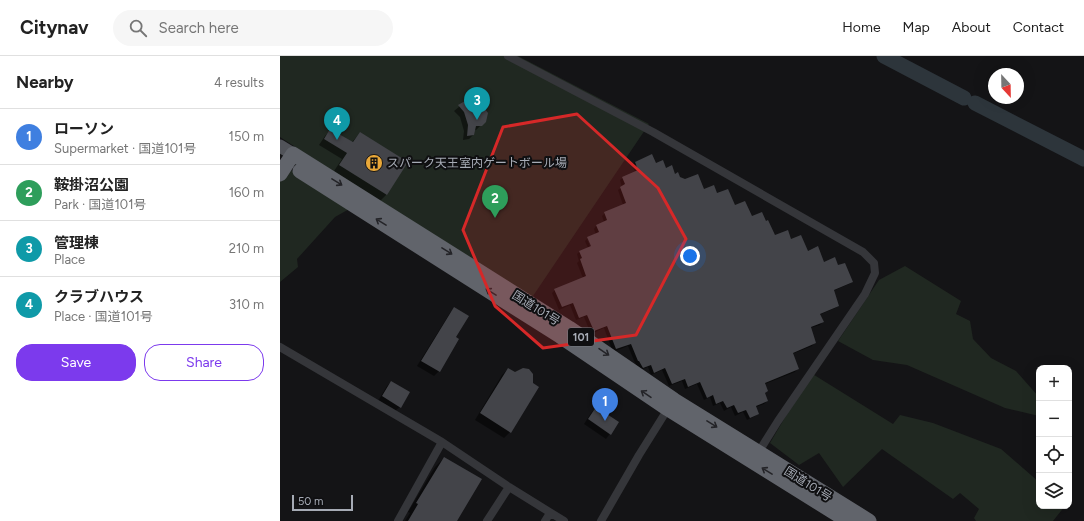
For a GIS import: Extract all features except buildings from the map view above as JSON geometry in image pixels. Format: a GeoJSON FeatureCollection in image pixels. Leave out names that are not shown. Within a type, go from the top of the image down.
{"type":"FeatureCollection","features":[{"type":"Feature","properties":{"kind":"highway","name":"国道101号"},"geometry":{"type":"LineString","coordinates":[[284,159],[560,336],[671,404],[848,521]]}},
{"type":"Feature","properties":{"kind":"highway","name":"国道101号"},"geometry":{"type":"LineString","coordinates":[[671,404],[758,453],[869,521]]}},
{"type":"Feature","properties":{"kind":"street"},"geometry":{"type":"LineString","coordinates":[[508,56],[653,132],[863,252],[874,263],[875,274],[864,294],[758,453]]}},
{"type":"Feature","properties":{"kind":"street"},"geometry":{"type":"LineString","coordinates":[[280,347],[442,442],[508,487],[564,521]]}},
{"type":"Feature","properties":{"kind":"street"},"geometry":{"type":"LineString","coordinates":[[601,521],[639,455],[671,404]]}},
{"type":"Feature","properties":{"kind":"street"},"geometry":{"type":"LineString","coordinates":[[398,521],[442,442]]}},
{"type":"Feature","properties":{"kind":"street"},"geometry":{"type":"LineString","coordinates":[[487,521],[508,487]]}},
{"type":"Feature","properties":{"kind":"street"},"geometry":{"type":"LineString","coordinates":[[545,521],[550,512]]}},
{"type":"Feature","properties":{"kind":"highlighted area"},"geometry":{"type":"Polygon","coordinates":[[[577,114],[658,188],[686,239],[636,335],[543,348],[495,306],[463,230],[503,127],[577,114]]]}},
{"type":"Feature","properties":{"kind":"shaded area"},"geometry":{"type":"Polygon","coordinates":[[[280,56],[518,56],[649,124],[531,299],[280,137],[280,56]]]}},
{"type":"Feature","properties":{"kind":"shaded area"},"geometry":{"type":"Polygon","coordinates":[[[280,163],[351,208],[335,217],[297,259],[298,267],[280,282],[280,163]]]}},
{"type":"Feature","properties":{"kind":"shaded area"},"geometry":{"type":"Polygon","coordinates":[[[905,266],[961,301],[956,314],[970,321],[973,339],[991,358],[1016,371],[1036,394],[1036,415],[1005,408],[907,365],[873,360],[838,341],[879,280],[905,266]]]}},
{"type":"Feature","properties":{"kind":"shaded area"},"geometry":{"type":"Polygon","coordinates":[[[811,373],[893,424],[900,415],[933,423],[1001,449],[1036,479],[1036,509],[1063,509],[1053,521],[976,521],[974,518],[979,509],[960,493],[953,499],[882,449],[843,487],[819,453],[799,465],[770,443],[811,373]]]}},
{"type":"Feature","properties":{"kind":"waterway"},"geometry":{"type":"LineString","coordinates":[[884,56],[964,98]]}},
{"type":"Feature","properties":{"kind":"waterway"},"geometry":{"type":"LineString","coordinates":[[975,103],[1084,159]]}},
{"type":"Feature","properties":{"kind":"place","name":"管理棟"},"geometry":{"type":"Point","coordinates":[477,120]}},
{"type":"Feature","properties":{"kind":"place","name":"クラブハウス"},"geometry":{"type":"Point","coordinates":[337,140]}},
{"type":"Feature","properties":{"kind":"place","name":"スパーク天王室内ゲートボール場"},"geometry":{"type":"Point","coordinates":[374,163]}},
{"type":"Feature","properties":{"kind":"place","name":"鞍掛沼公園"},"geometry":{"type":"Point","coordinates":[495,218]}},
{"type":"Feature","properties":{"kind":"place","name":"ローソン"},"geometry":{"type":"Point","coordinates":[605,421]}}]}
